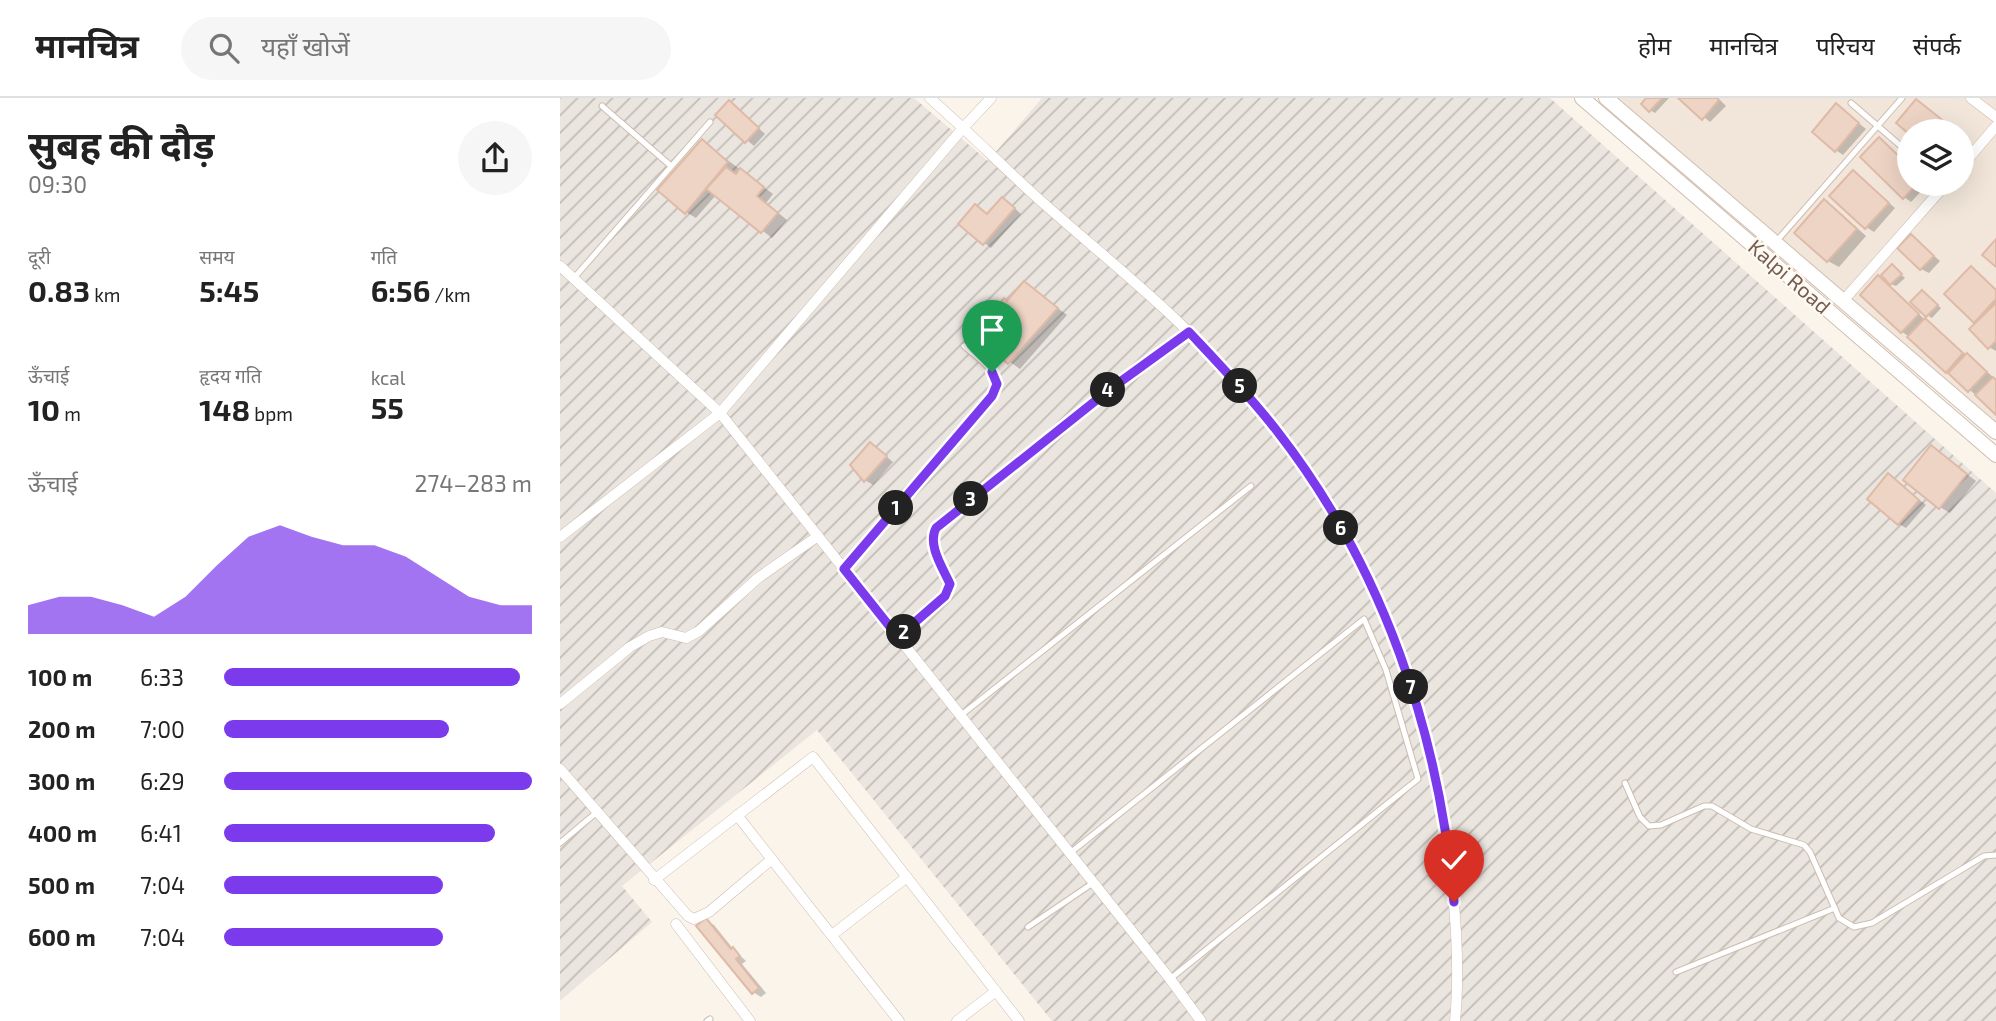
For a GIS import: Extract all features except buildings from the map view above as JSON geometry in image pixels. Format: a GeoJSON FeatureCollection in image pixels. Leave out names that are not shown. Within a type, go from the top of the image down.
{"type":"FeatureCollection","features":[{"type":"Feature","properties":{"kind":"main road","name":"Kalpi Road"},"geometry":{"type":"LineString","coordinates":[[1582,98],[1996,455]]}},
{"type":"Feature","properties":{"kind":"main road","name":"Kalpi Road"},"geometry":{"type":"LineString","coordinates":[[1606,98],[1996,432]]}},
{"type":"Feature","properties":{"kind":"street"},"geometry":{"type":"LineString","coordinates":[[930,98],[1189,332],[1248,395],[1314,484],[1372,585],[1424,725],[1442,809],[1450,860],[1456,940],[1455,1021]]}},
{"type":"Feature","properties":{"kind":"street"},"geometry":{"type":"LineString","coordinates":[[560,537],[720,413],[991,98]]}},
{"type":"Feature","properties":{"kind":"street"},"geometry":{"type":"LineString","coordinates":[[1971,98],[1996,117]]}},
{"type":"Feature","properties":{"kind":"street"},"geometry":{"type":"LineString","coordinates":[[1974,152],[1996,126]]}},
{"type":"Feature","properties":{"kind":"street"},"geometry":{"type":"LineString","coordinates":[[1843,301],[1935,196]]}},
{"type":"Feature","properties":{"kind":"street"},"geometry":{"type":"LineString","coordinates":[[560,266],[720,413],[1201,1021]]}},
{"type":"Feature","properties":{"kind":"street"},"geometry":{"type":"LineString","coordinates":[[560,704],[630,647],[649,636],[662,632],[686,638],[699,631],[758,578],[818,536]]}},
{"type":"Feature","properties":{"kind":"street"},"geometry":{"type":"LineString","coordinates":[[654,880],[813,757],[1019,1021]]}},
{"type":"Feature","properties":{"kind":"street"},"geometry":{"type":"LineString","coordinates":[[560,768],[682,912],[694,919],[709,912],[772,859]]}},
{"type":"Feature","properties":{"kind":"street"},"geometry":{"type":"LineString","coordinates":[[737,815],[899,1021]]}},
{"type":"Feature","properties":{"kind":"street"},"geometry":{"type":"LineString","coordinates":[[832,935],[906,877]]}},
{"type":"Feature","properties":{"kind":"street"},"geometry":{"type":"LineString","coordinates":[[676,924],[750,1021]]}},
{"type":"Feature","properties":{"kind":"street"},"geometry":{"type":"LineString","coordinates":[[957,1021],[996,991]]}},
{"type":"Feature","properties":{"kind":"lane"},"geometry":{"type":"LineString","coordinates":[[1775,243],[1902,98]]}},
{"type":"Feature","properties":{"kind":"lane"},"geometry":{"type":"LineString","coordinates":[[1851,103],[1897,143]]}},
{"type":"Feature","properties":{"kind":"lane"},"geometry":{"type":"LineString","coordinates":[[602,106],[671,166]]}},
{"type":"Feature","properties":{"kind":"lane"},"geometry":{"type":"LineString","coordinates":[[573,278],[710,122]]}},
{"type":"Feature","properties":{"kind":"lane"},"geometry":{"type":"LineString","coordinates":[[898,637],[950,589],[933,545],[936,528],[1109,390],[1189,332]]}},
{"type":"Feature","properties":{"kind":"lane"},"geometry":{"type":"LineString","coordinates":[[844,569],[996,390],[997,384],[992,372],[964,346]]}},
{"type":"Feature","properties":{"kind":"lane"},"geometry":{"type":"LineString","coordinates":[[961,716],[1251,486]]}},
{"type":"Feature","properties":{"kind":"lane"},"geometry":{"type":"LineString","coordinates":[[1070,853],[1364,619],[1390,682],[1418,779],[1170,979]]}},
{"type":"Feature","properties":{"kind":"lane"},"geometry":{"type":"LineString","coordinates":[[1625,783],[1640,817],[1649,826],[1661,825],[1704,806],[1712,806],[1751,829],[1804,845],[1810,852],[1839,918],[1847,925],[1862,927],[1984,856],[1996,855]]}},
{"type":"Feature","properties":{"kind":"lane"},"geometry":{"type":"LineString","coordinates":[[560,843],[597,812]]}},
{"type":"Feature","properties":{"kind":"lane"},"geometry":{"type":"LineString","coordinates":[[1028,927],[1093,883]]}},
{"type":"Feature","properties":{"kind":"lane"},"geometry":{"type":"LineString","coordinates":[[1676,972],[1835,908]]}},
{"type":"Feature","properties":{"kind":"shaded area"},"geometry":{"type":"Polygon","coordinates":[[[560,98],[914,98],[988,161],[1042,98],[1550,98],[1996,493],[1996,1021],[1052,1021],[817,730],[622,886],[652,922],[560,1001],[560,98]]]}},
{"type":"Feature","properties":{"kind":"shaded area"},"geometry":{"type":"Polygon","coordinates":[[[1613,98],[1996,98],[1996,428],[1613,98]]]}},
{"type":"Feature","properties":{"kind":"route"},"geometry":{"type":"LineString","coordinates":[[992,372],[997,384],[992,396],[844,569],[898,637],[950,589],[933,545],[936,528],[1109,390],[1189,332],[1240,386],[1278,432],[1314,484],[1372,585],[1424,725],[1442,809],[1454,902]]}}]}
